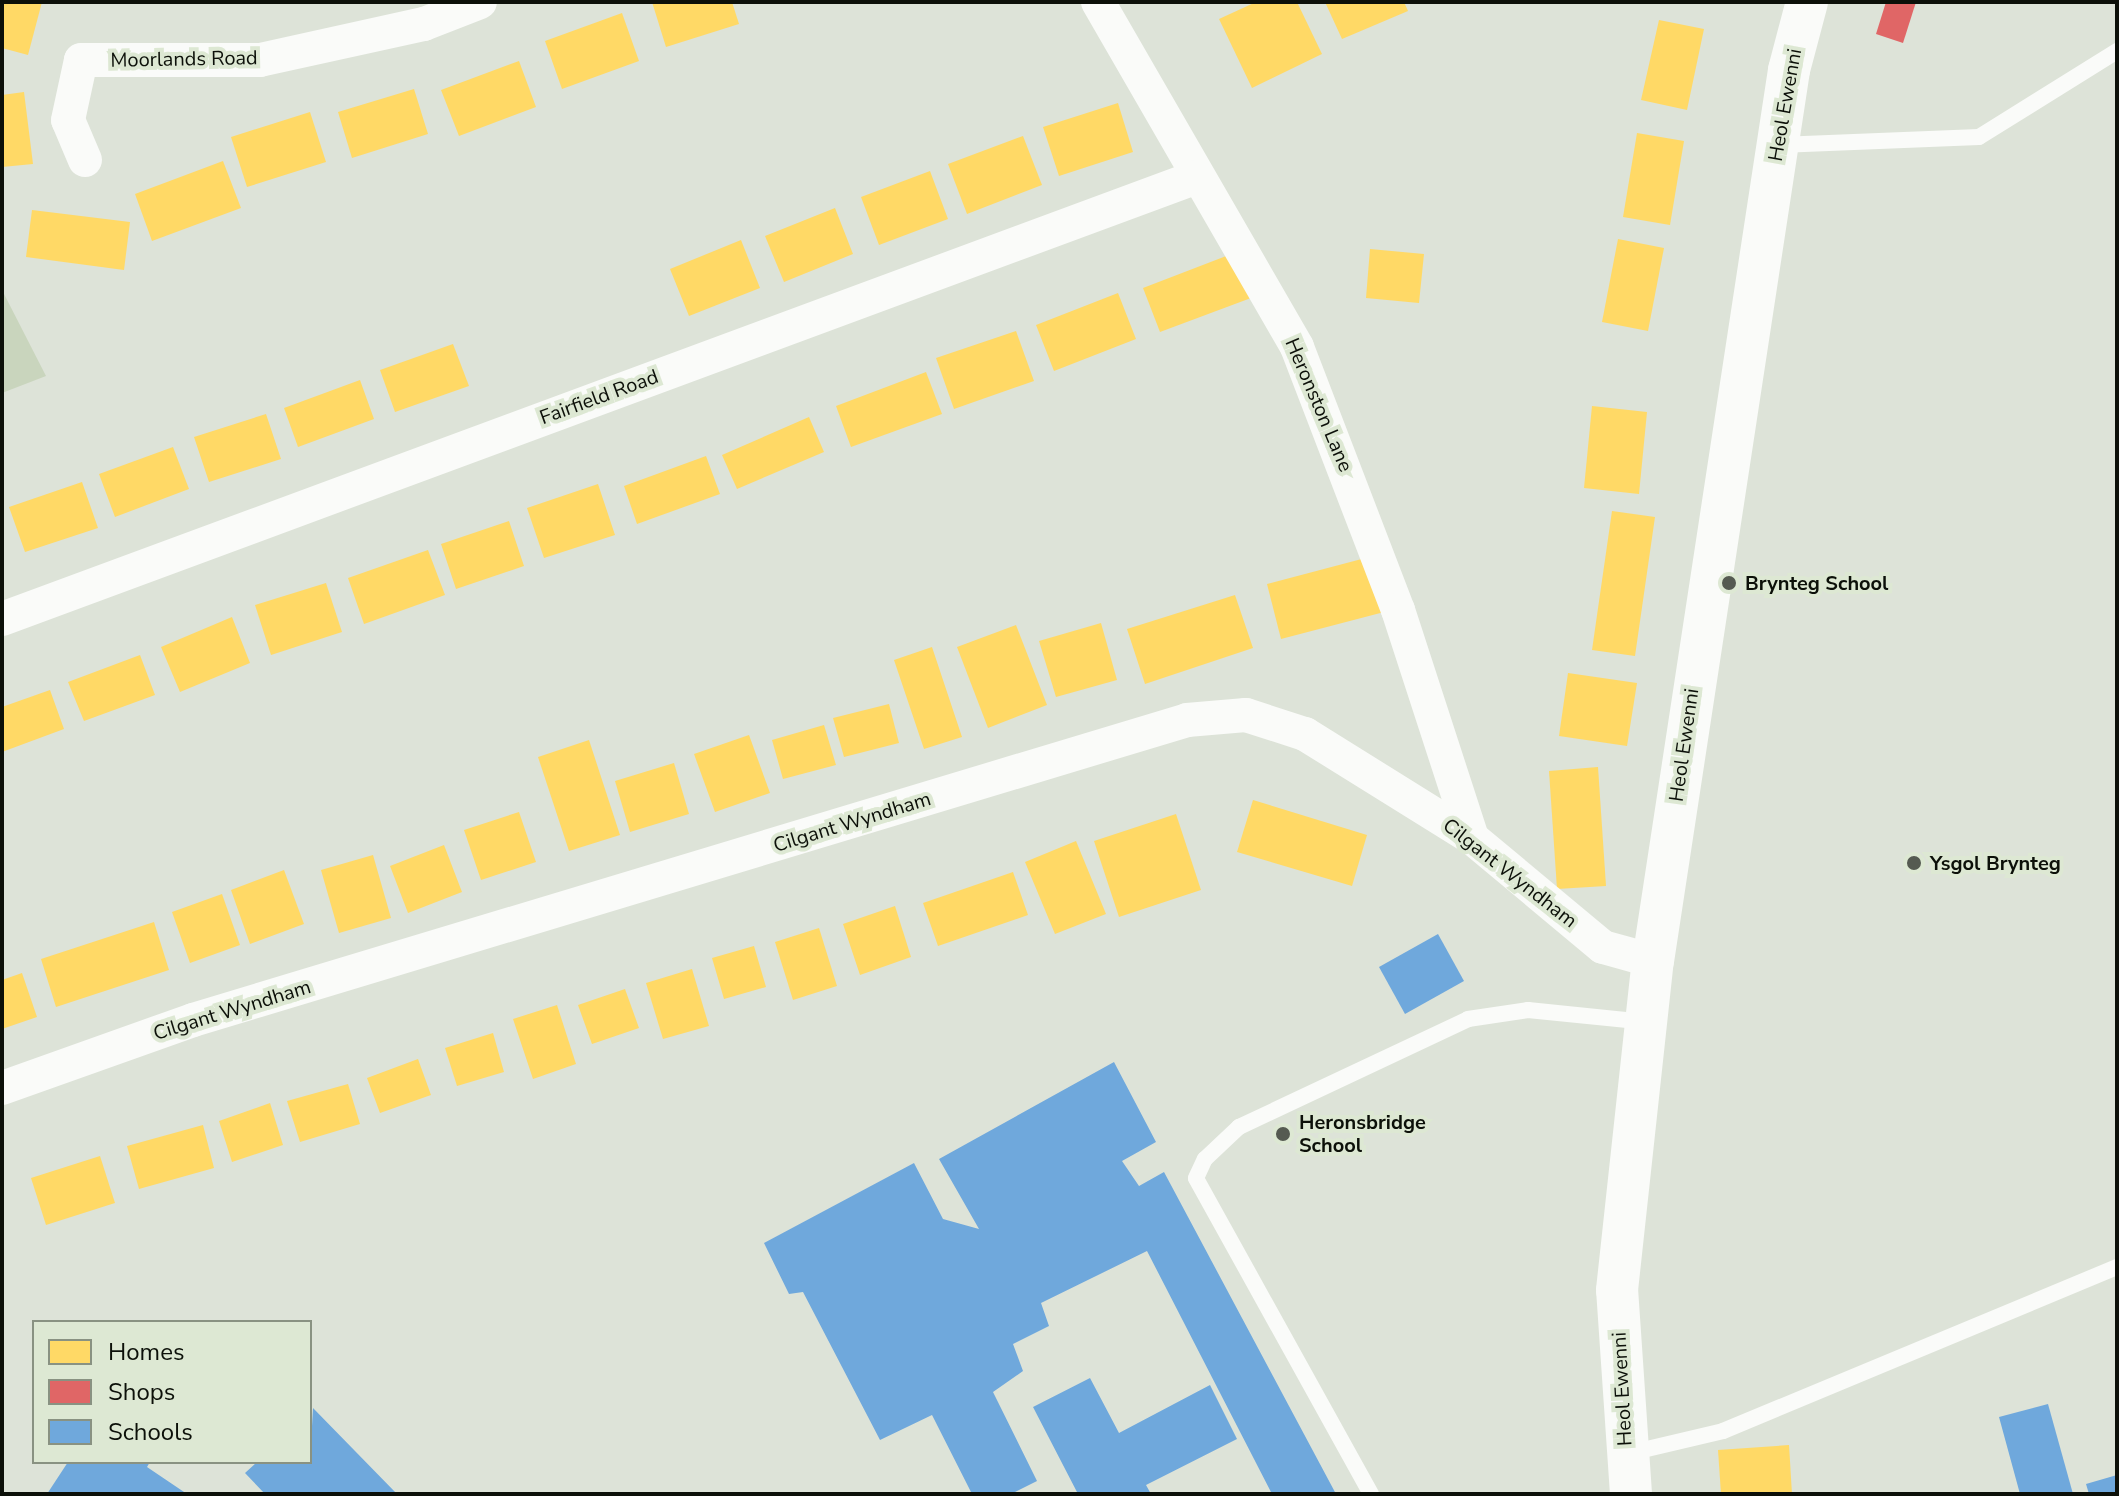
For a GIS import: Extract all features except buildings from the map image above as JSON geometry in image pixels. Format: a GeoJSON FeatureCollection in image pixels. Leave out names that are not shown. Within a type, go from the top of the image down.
{"type":"FeatureCollection","features":[{"type":"Feature","properties":{"kind":"street","name":"Moorlands Road"},"geometry":{"type":"LineString","coordinates":[[85,160],[68,120],[81,60],[260,60],[419,13],[480,2]]}},
{"type":"Feature","properties":{"kind":"street","name":"Heol Ewenni"},"geometry":{"type":"LineString","coordinates":[[1628,1474],[1617,1290],[1653,961],[1777,145],[1807,2]]}},
{"type":"Feature","properties":{"kind":"street","name":"Heronston Lane"},"geometry":{"type":"LineString","coordinates":[[1106,4],[1197,177],[1297,347],[1398,610],[1472,838]]}},
{"type":"Feature","properties":{"kind":"street","name":"Fairfield Road"},"geometry":{"type":"LineString","coordinates":[[2,619],[1197,177]]}},
{"type":"Feature","properties":{"kind":"street","name":"Cilgant Wyndham"},"geometry":{"type":"LineString","coordinates":[[2,1088],[193,1020],[1187,720],[1246,715],[1305,734],[1472,838],[1603,947],[1653,961]]}},
{"type":"Feature","properties":{"kind":"lane"},"geometry":{"type":"LineString","coordinates":[[1777,145],[1979,137],[2117,51]]}},
{"type":"Feature","properties":{"kind":"lane"},"geometry":{"type":"LineString","coordinates":[[1371,1494],[1196,1178],[1205,1159],[1239,1127],[1468,1019],[1528,1010],[1648,1022]]}},
{"type":"Feature","properties":{"kind":"lane"},"geometry":{"type":"LineString","coordinates":[[1628,1474],[1723,1431],[2117,1267]]}},
{"type":"Feature","properties":{"kind":"green space"},"geometry":{"type":"Polygon","coordinates":[[[2,290],[46,376],[2,393],[2,290]]]}},
{"type":"Feature","properties":{"kind":"place","name":"Brynteg School"},"geometry":{"type":"Point","coordinates":[1729,583]}},
{"type":"Feature","properties":{"kind":"place","name":"Ysgol Brynteg"},"geometry":{"type":"Point","coordinates":[1914,863]}},
{"type":"Feature","properties":{"kind":"place","name":"Heronsbridge School"},"geometry":{"type":"Point","coordinates":[1283,1134]}}]}
